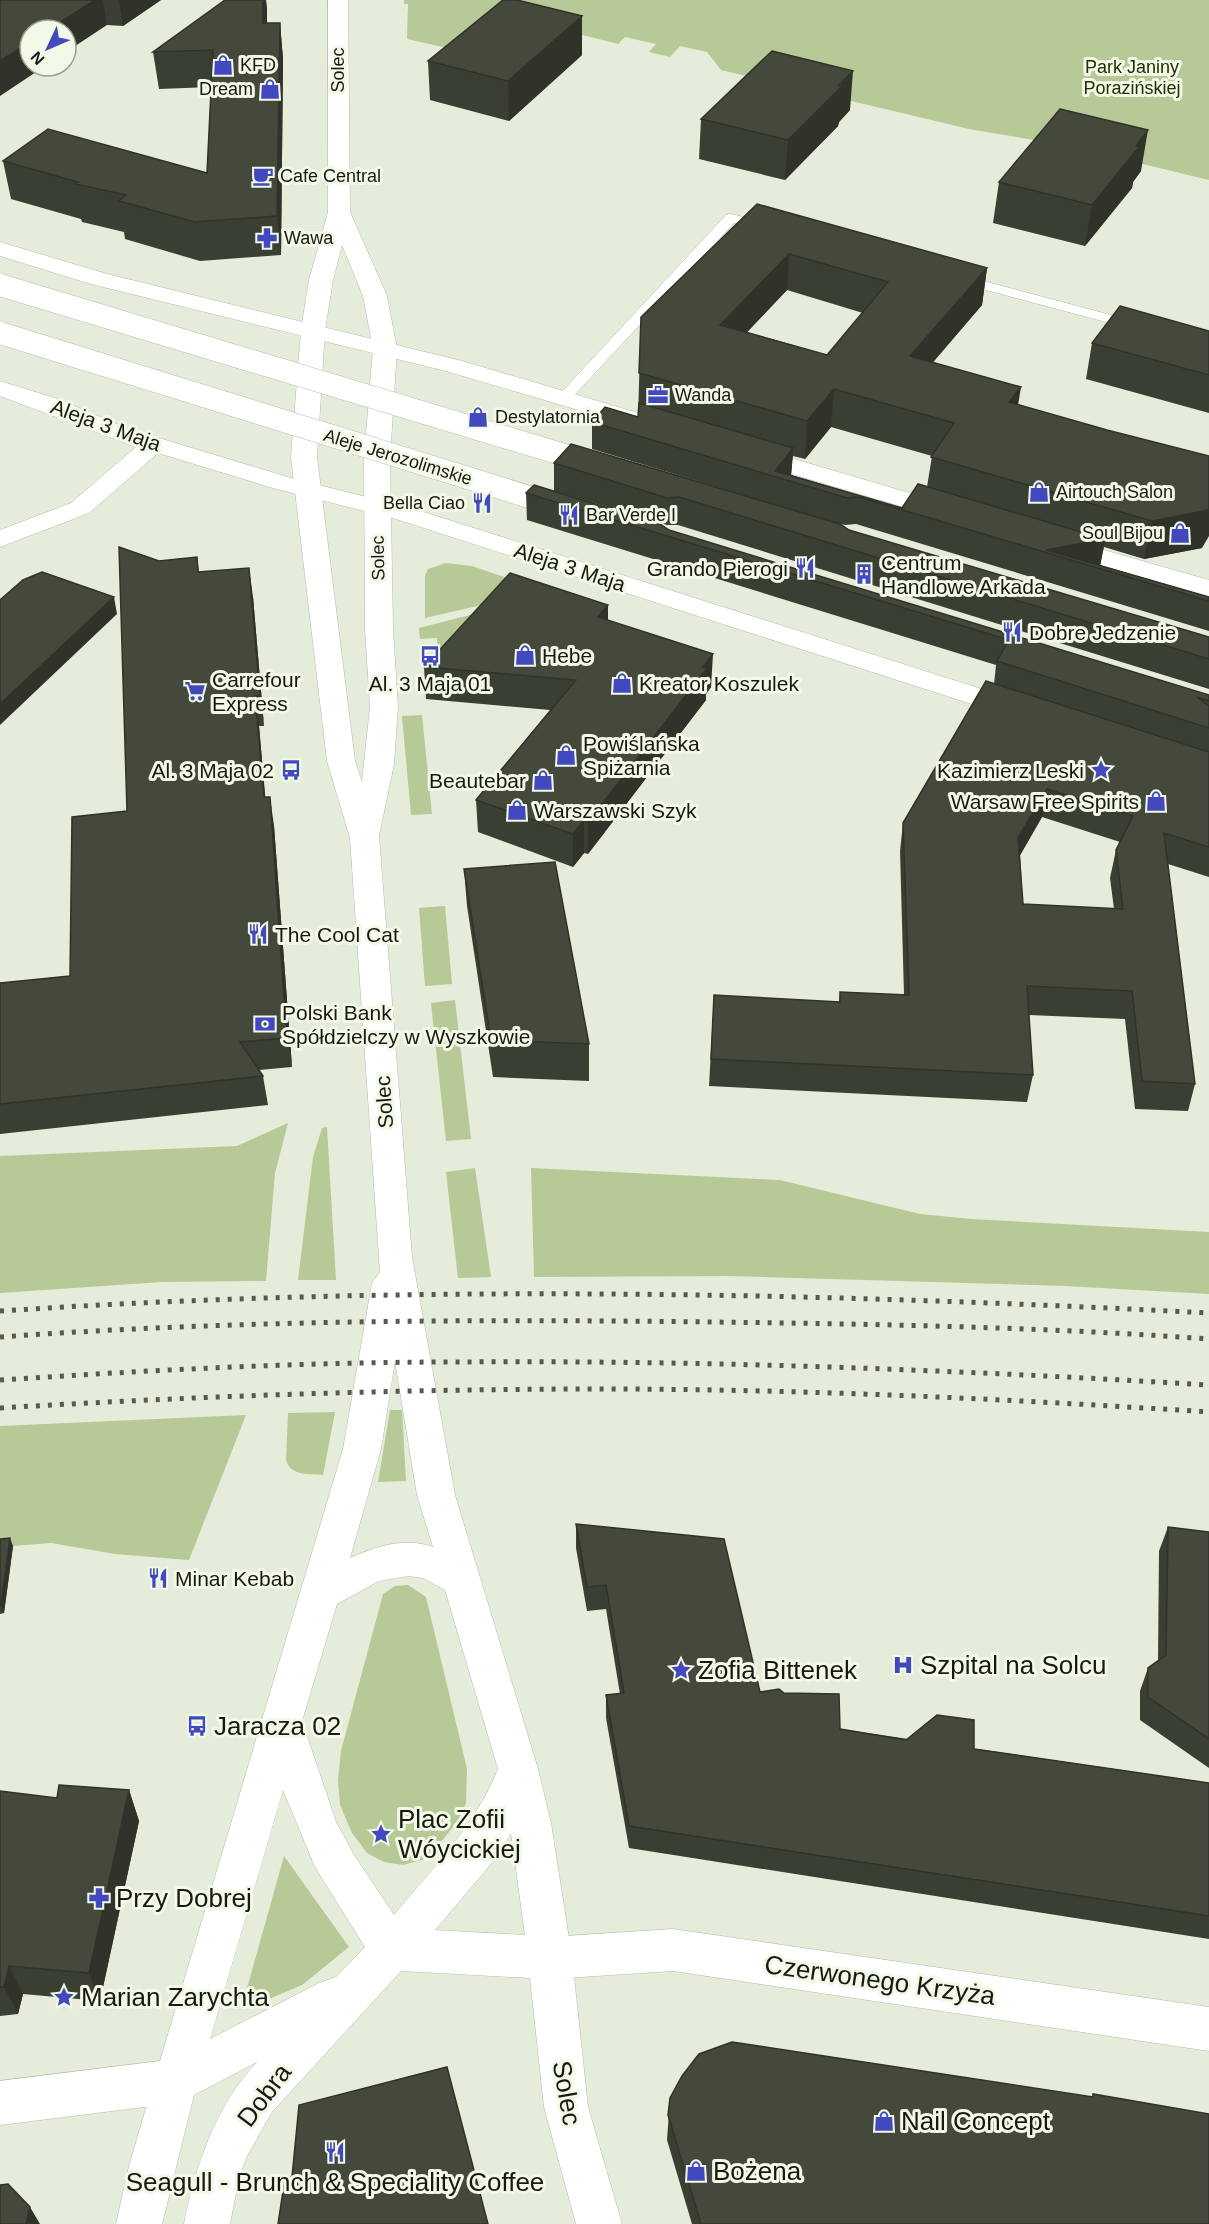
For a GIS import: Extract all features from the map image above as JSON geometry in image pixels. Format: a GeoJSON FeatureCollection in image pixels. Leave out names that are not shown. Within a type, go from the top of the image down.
{"type":"FeatureCollection","features":[{"type":"Feature","properties":{"kind":"street","name":"Solec"},"geometry":{"type":"LineString","coordinates":[[338,0],[339,212],[321,280],[313,330],[303,457],[341,761],[365,838],[395,1257],[436,1496],[460,1579]]}},
{"type":"Feature","properties":{"kind":"street","name":"Solec"},"geometry":{"type":"LineString","coordinates":[[339,212],[375,296],[385,349],[377,458],[379,629],[384,706],[380,764],[365,838]]}},
{"type":"Feature","properties":{"kind":"street"},"geometry":{"type":"LineString","coordinates":[[0,249],[99,279],[385,349],[672,430]]}},
{"type":"Feature","properties":{"kind":"street"},"geometry":{"type":"LineString","coordinates":[[0,285],[629,474]]}},
{"type":"Feature","properties":{"kind":"street","name":"Aleje Jerozolimskie"},"geometry":{"type":"LineString","coordinates":[[0,333],[592,517]]}},
{"type":"Feature","properties":{"kind":"street","name":"Aleja 3 Maja"},"geometry":{"type":"LineString","coordinates":[[0,388],[49,404],[117,433],[307,489],[377,507],[1045,718]]}},
{"type":"Feature","properties":{"kind":"street"},"geometry":{"type":"LineString","coordinates":[[0,539],[80,508],[154,444]]}},
{"type":"Feature","properties":{"kind":"street"},"geometry":{"type":"LineString","coordinates":[[723,446],[969,518]]}},
{"type":"Feature","properties":{"kind":"street"},"geometry":{"type":"LineString","coordinates":[[1037,538],[1209,589]]}},
{"type":"Feature","properties":{"kind":"street","name":"Solec"},"geometry":{"type":"LineString","coordinates":[[322,1592],[362,1449],[395,1257]]}},
{"type":"Feature","properties":{"kind":"street"},"geometry":{"type":"LineString","coordinates":[[139,2224],[152,2166],[176,2081],[322,1592],[368,1566],[388,1561],[423,1561],[460,1579],[518,1769],[530,1823],[550,1958]]}},
{"type":"Feature","properties":{"kind":"street"},"geometry":{"type":"LineString","coordinates":[[283,1723],[313,1818],[325,1844],[345,1882],[392,1949]]}},
{"type":"Feature","properties":{"kind":"street"},"geometry":{"type":"LineString","coordinates":[[0,2103],[176,2081],[357,1986],[392,1949],[480,1845],[503,1808],[518,1769]]}},
{"type":"Feature","properties":{"kind":"street","name":"Czerwonego Krzyża"},"geometry":{"type":"LineString","coordinates":[[392,1949],[550,1958],[673,1950],[1209,2029]]}},
{"type":"Feature","properties":{"kind":"street","name":"Solec"},"geometry":{"type":"LineString","coordinates":[[550,1958],[566,2107],[599,2224]]}},
{"type":"Feature","properties":{"kind":"street","name":"Dobra"},"geometry":{"type":"LineString","coordinates":[[207,2224],[216,2178],[228,2146],[256,2096],[357,1986]]}},
{"type":"Feature","properties":{"kind":"lane"},"geometry":{"type":"LineString","coordinates":[[563,399],[731,218],[783,231]]}},
{"type":"Feature","properties":{"kind":"lane"},"geometry":{"type":"LineString","coordinates":[[943,274],[1147,329]]}},
{"type":"Feature","properties":{"kind":"green space","name":"Park Janiny Porazińskiej"},"geometry":{"type":"Polygon","coordinates":[[[404,0],[1209,0],[1209,180],[1064,145],[969,129],[721,70],[707,52],[680,46],[670,57],[649,52],[656,44],[625,37],[618,44],[559,29],[461,51],[407,39],[408,4],[404,4],[404,0]]]}},
{"type":"Feature","properties":{"kind":"green space"},"geometry":{"type":"Polygon","coordinates":[[[446,563],[472,566],[516,581],[499,601],[425,618],[425,576],[428,569],[446,563]]]}},
{"type":"Feature","properties":{"kind":"green space"},"geometry":{"type":"Polygon","coordinates":[[[486,611],[439,669],[437,638],[420,639],[419,628],[486,611]]]}},
{"type":"Feature","properties":{"kind":"green space"},"geometry":{"type":"Polygon","coordinates":[[[422,715],[432,814],[411,815],[402,716],[422,715]]]}},
{"type":"Feature","properties":{"kind":"green space"},"geometry":{"type":"Polygon","coordinates":[[[445,906],[452,984],[425,986],[419,908],[445,906]]]}},
{"type":"Feature","properties":{"kind":"green space"},"geometry":{"type":"Polygon","coordinates":[[[455,1000],[471,1139],[446,1141],[431,1003],[455,1000]]]}},
{"type":"Feature","properties":{"kind":"green space"},"geometry":{"type":"Polygon","coordinates":[[[288,1123],[275,1173],[266,1281],[162,1282],[0,1293],[0,1156],[237,1146],[288,1123]]]}},
{"type":"Feature","properties":{"kind":"green space"},"geometry":{"type":"Polygon","coordinates":[[[327,1127],[336,1280],[298,1280],[313,1157],[322,1128],[327,1127]]]}},
{"type":"Feature","properties":{"kind":"green space"},"geometry":{"type":"Polygon","coordinates":[[[475,1168],[491,1277],[458,1278],[446,1172],[475,1168]]]}},
{"type":"Feature","properties":{"kind":"green space"},"geometry":{"type":"Polygon","coordinates":[[[531,1168],[780,1180],[920,1214],[971,1219],[1209,1232],[1209,1294],[1065,1286],[729,1276],[534,1277],[531,1168]]]}},
{"type":"Feature","properties":{"kind":"green space"},"geometry":{"type":"Polygon","coordinates":[[[390,1410],[402,1410],[406,1481],[378,1482],[390,1410]]]}},
{"type":"Feature","properties":{"kind":"green space"},"geometry":{"type":"Polygon","coordinates":[[[335,1412],[323,1475],[296,1472],[286,1460],[288,1413],[335,1412]]]}},
{"type":"Feature","properties":{"kind":"green space"},"geometry":{"type":"Polygon","coordinates":[[[246,1415],[189,1560],[115,1554],[51,1543],[0,1547],[0,1426],[246,1415]]]}},
{"type":"Feature","properties":{"kind":"green space"},"geometry":{"type":"Polygon","coordinates":[[[408,1585],[426,1597],[467,1769],[466,1803],[460,1818],[437,1847],[422,1860],[403,1865],[384,1862],[367,1853],[352,1833],[340,1805],[338,1780],[341,1751],[383,1594],[395,1586],[408,1585]]]}},
{"type":"Feature","properties":{"kind":"green space"},"geometry":{"type":"Polygon","coordinates":[[[284,1856],[349,1947],[302,1985],[269,1999],[242,2006],[284,1856]]]}},
{"type":"Feature","properties":{"kind":"building"},"geometry":{"type":"Polygon","coordinates":[[[0,0],[95,0],[67,18],[18,18],[18,50],[0,61],[0,0]]]}},
{"type":"Feature","properties":{"kind":"building"},"geometry":{"type":"Polygon","coordinates":[[[225,0],[263,0],[263,23],[280,23],[277,216],[195,222],[119,201],[126,195],[75,184],[78,182],[3,161],[48,129],[207,173],[213,50],[153,52],[225,0]]]}},
{"type":"Feature","properties":{"kind":"building"},"geometry":{"type":"Polygon","coordinates":[[[503,0],[517,0],[582,16],[508,81],[428,61],[503,0]]]}},
{"type":"Feature","properties":{"kind":"building"},"geometry":{"type":"Polygon","coordinates":[[[772,51],[853,71],[839,85],[842,86],[788,140],[701,119],[772,51]]]}},
{"type":"Feature","properties":{"kind":"building"},"geometry":{"type":"Polygon","coordinates":[[[1060,109],[1148,130],[1136,146],[1139,147],[1092,205],[999,182],[1060,109]]]}},
{"type":"Feature","properties":{"kind":"building"},"geometry":{"type":"Polygon","coordinates":[[[757,204],[987,268],[910,356],[1021,387],[1009,402],[1209,456],[1209,510],[1152,521],[931,457],[954,423],[834,389],[807,421],[639,373],[641,317],[757,204]],[[789,254],[720,325],[827,355],[888,282],[789,254]]]}},
{"type":"Feature","properties":{"kind":"building"},"geometry":{"type":"Polygon","coordinates":[[[1120,306],[1209,331],[1209,375],[1092,343],[1120,306]]]}},
{"type":"Feature","properties":{"kind":"building"},"geometry":{"type":"Polygon","coordinates":[[[639,403],[793,448],[775,471],[902,508],[918,484],[1105,539],[1046,550],[1209,597],[1209,601],[859,497],[847,498],[592,422],[605,407],[638,417],[639,403]]]}},
{"type":"Feature","properties":{"kind":"building"},"geometry":{"type":"Polygon","coordinates":[[[571,444],[840,524],[849,530],[1209,637],[1209,659],[679,497],[667,498],[554,463],[571,444]]]}},
{"type":"Feature","properties":{"kind":"building"},"geometry":{"type":"Polygon","coordinates":[[[534,485],[660,524],[669,530],[1209,695],[1209,701],[1197,697],[1209,706],[1209,728],[997,661],[1009,640],[526,493],[534,485]]]}},
{"type":"Feature","properties":{"kind":"building"},"geometry":{"type":"Polygon","coordinates":[[[119,547],[159,561],[197,557],[198,572],[249,568],[260,696],[255,696],[264,797],[270,797],[287,1038],[240,1042],[263,1076],[0,1104],[0,983],[70,976],[72,817],[127,811],[119,547]]]}},
{"type":"Feature","properties":{"kind":"building"},"geometry":{"type":"Polygon","coordinates":[[[42,572],[114,597],[0,704],[0,600],[23,580],[42,572]]]}},
{"type":"Feature","properties":{"kind":"building"},"geometry":{"type":"Polygon","coordinates":[[[510,573],[608,605],[598,617],[713,654],[703,667],[707,668],[588,822],[584,820],[573,834],[476,800],[576,680],[424,667],[510,573]]]}},
{"type":"Feature","properties":{"kind":"building"},"geometry":{"type":"Polygon","coordinates":[[[986,681],[1209,752],[1209,847],[1164,833],[1195,1084],[1142,1081],[1132,991],[1027,986],[1033,1075],[711,1059],[714,995],[840,1002],[840,992],[909,995],[903,823],[986,681]],[[1047,789],[1018,838],[1023,904],[1123,909],[1116,850],[1133,816],[1047,789]]]}},
{"type":"Feature","properties":{"kind":"building"},"geometry":{"type":"Polygon","coordinates":[[[555,862],[589,1044],[491,1040],[464,869],[555,862]]]}},
{"type":"Feature","properties":{"kind":"building"},"geometry":{"type":"Polygon","coordinates":[[[576,1524],[724,1539],[760,1692],[779,1689],[784,1693],[839,1694],[840,1729],[906,1740],[937,1715],[974,1720],[974,1749],[1209,1783],[1209,1916],[629,1826],[606,1695],[624,1693],[606,1585],[587,1587],[576,1524]]]}},
{"type":"Feature","properties":{"kind":"building"},"geometry":{"type":"Polygon","coordinates":[[[1168,1527],[1209,1532],[1209,1739],[1148,1697],[1148,1668],[1166,1655],[1168,1527]]]}},
{"type":"Feature","properties":{"kind":"building"},"geometry":{"type":"Polygon","coordinates":[[[10,1538],[1,1605],[0,1605],[0,1539],[10,1538]]]}},
{"type":"Feature","properties":{"kind":"building"},"geometry":{"type":"Polygon","coordinates":[[[59,1785],[129,1790],[89,1973],[9,1966],[4,1987],[0,1987],[0,1791],[57,1798],[59,1785]]]}},
{"type":"Feature","properties":{"kind":"building"},"geometry":{"type":"Polygon","coordinates":[[[732,2042],[1093,2097],[1093,2094],[1209,2114],[1209,2224],[701,2224],[668,2115],[670,2098],[682,2076],[699,2054],[732,2042]]]}},
{"type":"Feature","properties":{"kind":"building"},"geometry":{"type":"Polygon","coordinates":[[[447,2067],[488,2224],[278,2224],[285,2178],[292,2177],[299,2105],[447,2067]]]}},
{"type":"Feature","properties":{"kind":"building"},"geometry":{"type":"Polygon","coordinates":[[[8,2184],[30,2207],[26,2224],[0,2224],[0,2185],[8,2184]]]}},
{"type":"Feature","properties":{"kind":"railway"},"geometry":{"type":"LineString","coordinates":[[0,1311],[151,1302],[302,1297],[604,1294],[907,1300],[1209,1313]]}},
{"type":"Feature","properties":{"kind":"railway"},"geometry":{"type":"LineString","coordinates":[[0,1337],[267,1324],[533,1321],[960,1327],[1209,1339]]}},
{"type":"Feature","properties":{"kind":"railway"},"geometry":{"type":"LineString","coordinates":[[0,1380],[285,1365],[550,1362],[832,1367],[1209,1385]]}},
{"type":"Feature","properties":{"kind":"railway"},"geometry":{"type":"LineString","coordinates":[[0,1408],[301,1394],[602,1389],[906,1396],[1209,1412]]}},
{"type":"Feature","properties":{"kind":"place","name":"KFD"},"geometry":{"type":"Point","coordinates":[223,65]}},
{"type":"Feature","properties":{"kind":"place","name":"Dream"},"geometry":{"type":"Point","coordinates":[270,89]}},
{"type":"Feature","properties":{"kind":"place","name":"Cafe Central"},"geometry":{"type":"Point","coordinates":[263,176]}},
{"type":"Feature","properties":{"kind":"place","name":"Wawa"},"geometry":{"type":"Point","coordinates":[267,238]}},
{"type":"Feature","properties":{"kind":"place","name":"Wanda"},"geometry":{"type":"Point","coordinates":[658,395]}},
{"type":"Feature","properties":{"kind":"place","name":"Destylatornia"},"geometry":{"type":"Point","coordinates":[478,417]}},
{"type":"Feature","properties":{"kind":"place","name":"Airtouch Salon"},"geometry":{"type":"Point","coordinates":[1039,492]}},
{"type":"Feature","properties":{"kind":"place","name":"Bella Ciao"},"geometry":{"type":"Point","coordinates":[482,503]}},
{"type":"Feature","properties":{"kind":"place","name":"Bar Verde I"},"geometry":{"type":"Point","coordinates":[569,515]}},
{"type":"Feature","properties":{"kind":"place","name":"Soul Bijou"},"geometry":{"type":"Point","coordinates":[1180,533]}},
{"type":"Feature","properties":{"kind":"place","name":"Grando Pierogi"},"geometry":{"type":"Point","coordinates":[805,568]}},
{"type":"Feature","properties":{"kind":"place","name":"Centrum Handlowe Arkada"},"geometry":{"type":"Point","coordinates":[864,574]}},
{"type":"Feature","properties":{"kind":"place","name":"Dobre Jedzenie"},"geometry":{"type":"Point","coordinates":[1012,632]}},
{"type":"Feature","properties":{"kind":"place","name":"Hebe"},"geometry":{"type":"Point","coordinates":[525,655]}},
{"type":"Feature","properties":{"kind":"place","name":"Al. 3 Maja 01"},"geometry":{"type":"Point","coordinates":[430,656]}},
{"type":"Feature","properties":{"kind":"place","name":"Kreator Koszulek"},"geometry":{"type":"Point","coordinates":[622,683]}},
{"type":"Feature","properties":{"kind":"place","name":"Carrefour Express"},"geometry":{"type":"Point","coordinates":[195,691]}},
{"type":"Feature","properties":{"kind":"place","name":"Powiślańska Spiżarnia"},"geometry":{"type":"Point","coordinates":[566,755]}},
{"type":"Feature","properties":{"kind":"place","name":"Al. 3 Maja 02"},"geometry":{"type":"Point","coordinates":[291,770]}},
{"type":"Feature","properties":{"kind":"place","name":"Kazimierz Leski"},"geometry":{"type":"Point","coordinates":[1101,770]}},
{"type":"Feature","properties":{"kind":"place","name":"Beautebar"},"geometry":{"type":"Point","coordinates":[543,780]}},
{"type":"Feature","properties":{"kind":"place","name":"Warsaw Free Spirits"},"geometry":{"type":"Point","coordinates":[1156,801]}},
{"type":"Feature","properties":{"kind":"place","name":"Warszawski Szyk"},"geometry":{"type":"Point","coordinates":[517,810]}},
{"type":"Feature","properties":{"kind":"place","name":"The Cool Cat"},"geometry":{"type":"Point","coordinates":[258,934]}},
{"type":"Feature","properties":{"kind":"place","name":"Polski Bank Spółdzielczy w Wyszkowie"},"geometry":{"type":"Point","coordinates":[265,1024]}},
{"type":"Feature","properties":{"kind":"place","name":"Minar Kebab"},"geometry":{"type":"Point","coordinates":[158,1578]}},
{"type":"Feature","properties":{"kind":"place","name":"Szpital na Solcu"},"geometry":{"type":"Point","coordinates":[903,1665]}},
{"type":"Feature","properties":{"kind":"place","name":"Zofia Bittenek"},"geometry":{"type":"Point","coordinates":[681,1670]}},
{"type":"Feature","properties":{"kind":"place","name":"Jaracza 02"},"geometry":{"type":"Point","coordinates":[197,1726]}},
{"type":"Feature","properties":{"kind":"place","name":"Plac Zofii Wóycickiej"},"geometry":{"type":"Point","coordinates":[381,1834]}},
{"type":"Feature","properties":{"kind":"place","name":"Przy Dobrej"},"geometry":{"type":"Point","coordinates":[99,1898]}},
{"type":"Feature","properties":{"kind":"place","name":"Marian Zarychta"},"geometry":{"type":"Point","coordinates":[64,1997]}},
{"type":"Feature","properties":{"kind":"place","name":"Nail Concept"},"geometry":{"type":"Point","coordinates":[884,2121]}},
{"type":"Feature","properties":{"kind":"place","name":"Seagull - Brunch & Speciality Coffee"},"geometry":{"type":"Point","coordinates":[335,2152]}},
{"type":"Feature","properties":{"kind":"place","name":"Bożena"},"geometry":{"type":"Point","coordinates":[696,2171]}}]}
